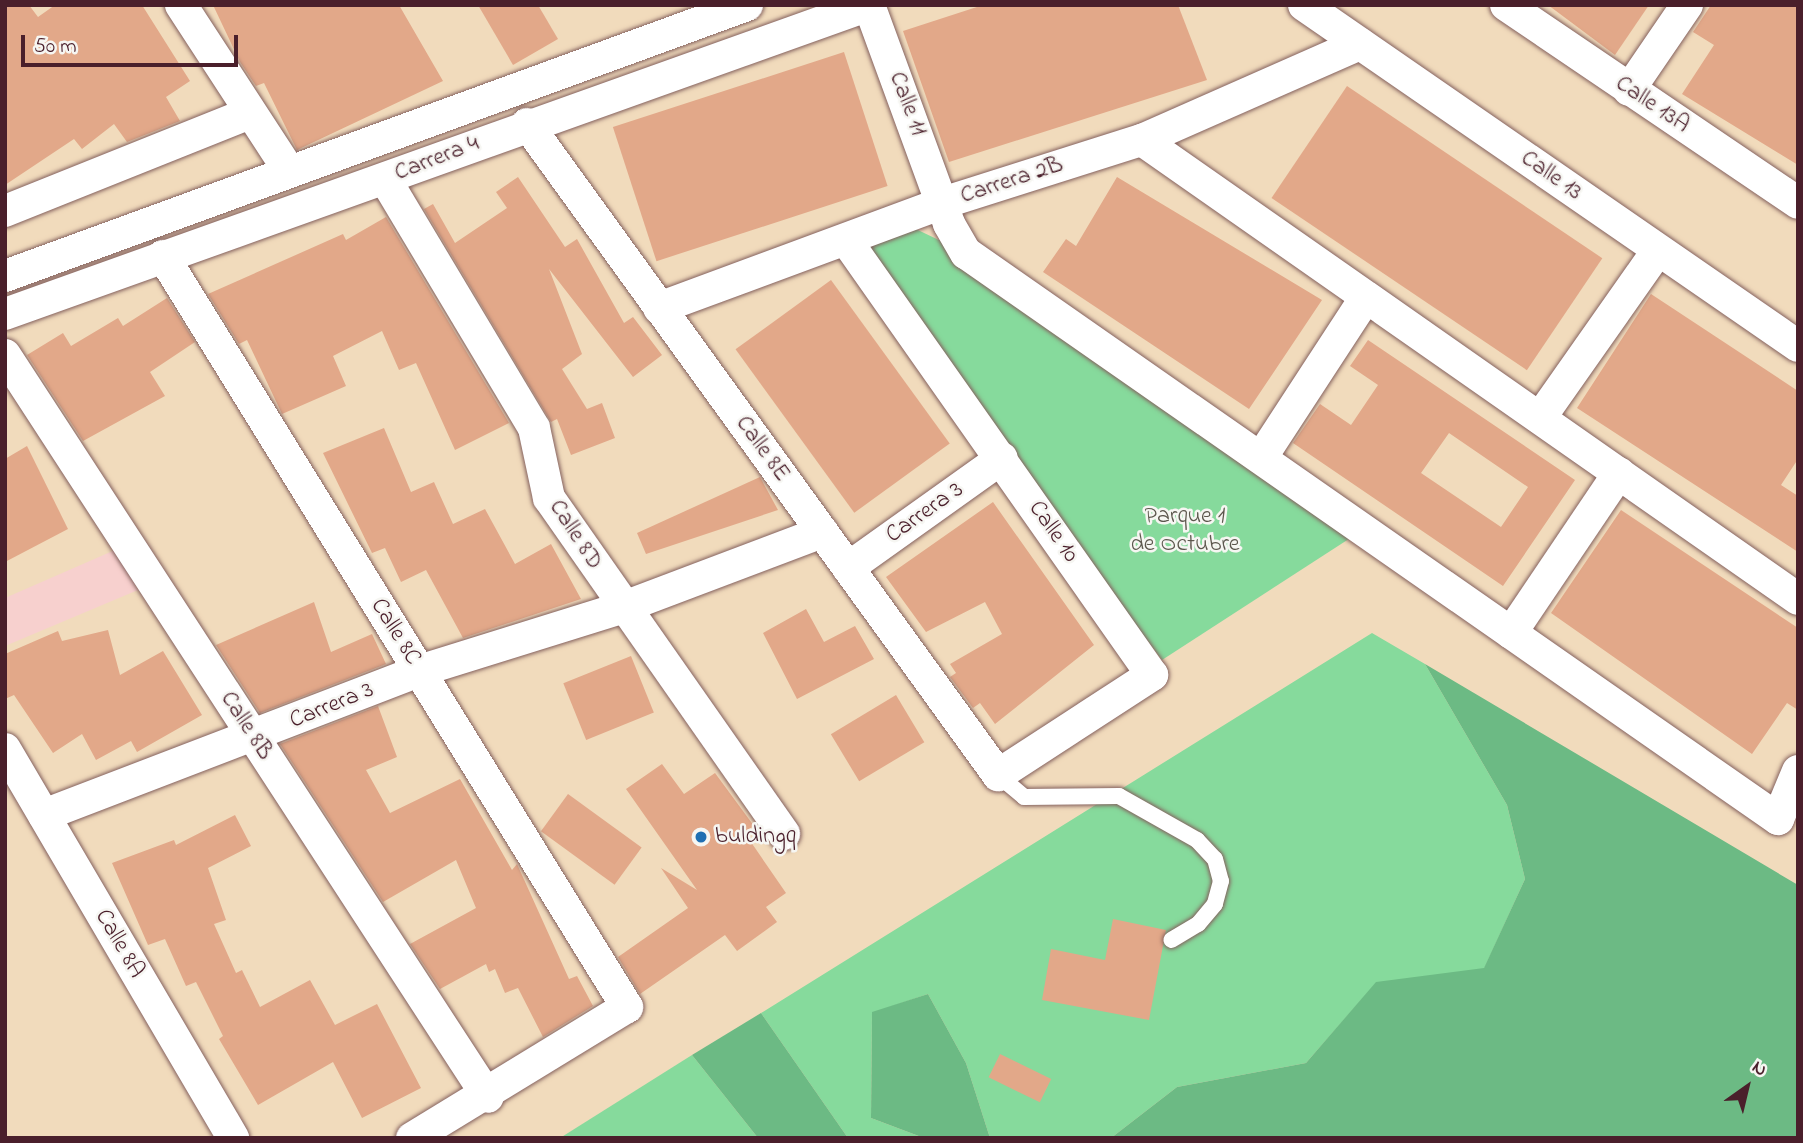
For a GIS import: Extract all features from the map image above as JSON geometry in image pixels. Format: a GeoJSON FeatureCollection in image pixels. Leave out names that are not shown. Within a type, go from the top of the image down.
{"type":"FeatureCollection","features":[{"type":"Feature","properties":{"kind":"street"},"geometry":{"type":"LineString","coordinates":[[181,5],[288,169]]}},
{"type":"Feature","properties":{"kind":"street","name":"Carrera 4"},"geometry":{"type":"LineString","coordinates":[[5,276],[288,169],[747,5]]}},
{"type":"Feature","properties":{"kind":"street","name":"Carrera 4"},"geometry":{"type":"LineString","coordinates":[[5,314],[385,179],[527,124],[869,5]]}},
{"type":"Feature","properties":{"kind":"street","name":"Calle 11"},"geometry":{"type":"LineString","coordinates":[[869,5],[946,202],[949,223],[966,253],[1778,819],[1798,771]]}},
{"type":"Feature","properties":{"kind":"street","name":"Calle 13"},"geometry":{"type":"LineString","coordinates":[[1304,5],[1798,346]]}},
{"type":"Feature","properties":{"kind":"street","name":"Calle 13A"},"geometry":{"type":"LineString","coordinates":[[1506,5],[1798,202]]}},
{"type":"Feature","properties":{"kind":"street"},"geometry":{"type":"LineString","coordinates":[[1629,90],[1686,5]]}},
{"type":"Feature","properties":{"kind":"street","name":"Carrera 2B"},"geometry":{"type":"LineString","coordinates":[[659,308],[946,202],[1142,140],[1360,44]]}},
{"type":"Feature","properties":{"kind":"street"},"geometry":{"type":"LineString","coordinates":[[5,211],[250,113]]}},
{"type":"Feature","properties":{"kind":"street","name":"Calle 8E"},"geometry":{"type":"LineString","coordinates":[[527,124],[998,775]]}},
{"type":"Feature","properties":{"kind":"street"},"geometry":{"type":"LineString","coordinates":[[1142,140],[1798,599]]}},
{"type":"Feature","properties":{"kind":"street","name":"Calle 8D"},"geometry":{"type":"LineString","coordinates":[[385,179],[534,428],[549,498],[784,834]]}},
{"type":"Feature","properties":{"kind":"street","name":"Calle 10"},"geometry":{"type":"LineString","coordinates":[[846,240],[1002,458],[1152,676],[998,775]]}},
{"type":"Feature","properties":{"kind":"street"},"geometry":{"type":"LineString","coordinates":[[1540,418],[1658,250]]}},
{"type":"Feature","properties":{"kind":"street","name":"Calle 8C"},"geometry":{"type":"LineString","coordinates":[[163,256],[627,1007],[488,1097]]}},
{"type":"Feature","properties":{"kind":"street"},"geometry":{"type":"LineString","coordinates":[[1261,458],[1366,297]]}},
{"type":"Feature","properties":{"kind":"street","name":"Calle 8B"},"geometry":{"type":"LineString","coordinates":[[5,355],[488,1097]]}},
{"type":"Feature","properties":{"kind":"street","name":"Carrera 3"},"geometry":{"type":"LineString","coordinates":[[848,568],[1002,458]]}},
{"type":"Feature","properties":{"kind":"street"},"geometry":{"type":"LineString","coordinates":[[1511,633],[1619,473]]}},
{"type":"Feature","properties":{"kind":"street","name":"Carrera 3"},"geometry":{"type":"LineString","coordinates":[[44,815],[253,737],[419,671],[624,607],[822,532]]}},
{"type":"Feature","properties":{"kind":"street","name":"Calle 8A"},"geometry":{"type":"LineString","coordinates":[[5,749],[233,1138]]}},
{"type":"Feature","properties":{"kind":"street"},"geometry":{"type":"LineString","coordinates":[[412,1138],[488,1097]]}},
{"type":"Feature","properties":{"kind":"lane"},"geometry":{"type":"LineString","coordinates":[[998,775],[1024,797],[1119,796],[1197,840],[1215,859],[1222,881],[1215,904],[1198,924],[1171,940]]}},
{"type":"Feature","properties":{"kind":"shaded area"},"geometry":{"type":"Polygon","coordinates":[[[115,550],[138,590],[5,646],[5,598],[115,550]]]}},
{"type":"Feature","properties":{"kind":"green space","name":"Parque 1 de Octubre"},"geometry":{"type":"Polygon","coordinates":[[[899,221],[966,253],[1355,535],[1162,660],[846,240],[899,221]]]}},
{"type":"Feature","properties":{"kind":"green space"},"geometry":{"type":"Polygon","coordinates":[[[1372,633],[1425,664],[1507,805],[1525,879],[1484,969],[1376,983],[1306,1063],[1177,1087],[1111,1138],[990,1138],[966,1063],[928,994],[872,1013],[871,1118],[924,1138],[848,1138],[761,1013],[1372,633]]]}},
{"type":"Feature","properties":{"kind":"green space"},"geometry":{"type":"Polygon","coordinates":[[[1425,664],[1798,885],[1798,1138],[1111,1138],[1177,1087],[1306,1063],[1376,982],[1484,968],[1525,879],[1507,805],[1425,664]]]}},
{"type":"Feature","properties":{"kind":"green space"},"geometry":{"type":"Polygon","coordinates":[[[928,994],[966,1063],[990,1138],[924,1138],[871,1118],[872,1012],[928,994]]]}},
{"type":"Feature","properties":{"kind":"green space"},"geometry":{"type":"Polygon","coordinates":[[[761,1013],[848,1138],[758,1138],[692,1055],[761,1013]]]}},
{"type":"Feature","properties":{"kind":"green space"},"geometry":{"type":"Polygon","coordinates":[[[692,1055],[758,1138],[560,1138],[692,1055]]]}},
{"type":"Feature","properties":{"kind":"building"},"geometry":{"type":"Polygon","coordinates":[[[5,5],[29,5],[38,17],[55,5],[142,5],[190,81],[166,97],[180,121],[127,142],[114,124],[82,149],[74,139],[5,185],[5,5]]]}},
{"type":"Feature","properties":{"kind":"building"},"geometry":{"type":"Polygon","coordinates":[[[213,5],[399,5],[443,81],[297,150],[264,83],[256,86],[240,62],[213,5]]]}},
{"type":"Feature","properties":{"kind":"building"},"geometry":{"type":"Polygon","coordinates":[[[478,5],[538,5],[558,39],[513,65],[478,5]]]}},
{"type":"Feature","properties":{"kind":"building"},"geometry":{"type":"Polygon","coordinates":[[[983,5],[1178,5],[1207,80],[949,162],[903,31],[983,5]]]}},
{"type":"Feature","properties":{"kind":"building"},"geometry":{"type":"Polygon","coordinates":[[[1548,5],[1649,5],[1615,55],[1548,5]]]}},
{"type":"Feature","properties":{"kind":"building"},"geometry":{"type":"Polygon","coordinates":[[[1711,5],[1798,5],[1798,165],[1682,94],[1714,45],[1693,32],[1711,5]]]}},
{"type":"Feature","properties":{"kind":"building"},"geometry":{"type":"Polygon","coordinates":[[[844,52],[888,186],[656,261],[613,127],[844,52]]]}},
{"type":"Feature","properties":{"kind":"building"},"geometry":{"type":"Polygon","coordinates":[[[1347,86],[1602,258],[1527,370],[1272,198],[1347,86]]]}},
{"type":"Feature","properties":{"kind":"building"},"geometry":{"type":"Polygon","coordinates":[[[518,177],[565,247],[577,239],[624,323],[633,317],[662,355],[633,377],[549,269],[582,354],[562,369],[587,409],[602,403],[615,438],[571,455],[557,419],[551,422],[424,209],[433,204],[455,243],[507,208],[496,192],[518,177]]]}},
{"type":"Feature","properties":{"kind":"building"},"geometry":{"type":"Polygon","coordinates":[[[1117,177],[1322,300],[1249,409],[1043,272],[1066,239],[1076,246],[1117,177]]]}},
{"type":"Feature","properties":{"kind":"building"},"geometry":{"type":"Polygon","coordinates":[[[386,217],[509,423],[455,450],[416,363],[399,370],[382,331],[333,356],[346,386],[282,414],[247,340],[239,344],[208,294],[343,234],[346,240],[386,217]]]}},
{"type":"Feature","properties":{"kind":"building"},"geometry":{"type":"Polygon","coordinates":[[[831,280],[950,443],[854,513],[736,349],[831,280]]]}},
{"type":"Feature","properties":{"kind":"building"},"geometry":{"type":"Polygon","coordinates":[[[1651,294],[1798,391],[1798,459],[1781,485],[1798,496],[1798,552],[1577,408],[1651,294]]]}},
{"type":"Feature","properties":{"kind":"building"},"geometry":{"type":"Polygon","coordinates":[[[167,298],[195,342],[150,372],[165,396],[83,441],[27,355],[63,333],[71,346],[118,318],[123,326],[167,298]]]}},
{"type":"Feature","properties":{"kind":"building"},"geometry":{"type":"Polygon","coordinates":[[[1368,340],[1575,480],[1503,586],[1293,443],[1320,404],[1351,425],[1378,385],[1350,366],[1368,340]],[[1449,433],[1421,473],[1501,527],[1528,487],[1449,433]]]}},
{"type":"Feature","properties":{"kind":"building"},"geometry":{"type":"Polygon","coordinates":[[[384,428],[411,492],[434,482],[453,524],[485,509],[515,564],[551,544],[581,599],[463,638],[426,570],[401,582],[385,548],[372,553],[323,453],[384,428]]]}},
{"type":"Feature","properties":{"kind":"building"},"geometry":{"type":"Polygon","coordinates":[[[27,446],[68,529],[5,562],[5,459],[27,446]]]}},
{"type":"Feature","properties":{"kind":"building"},"geometry":{"type":"Polygon","coordinates":[[[760,477],[778,510],[646,554],[637,533],[760,477]]]}},
{"type":"Feature","properties":{"kind":"building"},"geometry":{"type":"Polygon","coordinates":[[[993,502],[1094,645],[995,724],[980,703],[973,708],[950,677],[956,673],[950,664],[1002,634],[985,602],[926,632],[886,577],[993,502]]]}},
{"type":"Feature","properties":{"kind":"building"},"geometry":{"type":"Polygon","coordinates":[[[1621,510],[1798,628],[1798,710],[1787,703],[1752,754],[1551,613],[1621,510]]]}},
{"type":"Feature","properties":{"kind":"building"},"geometry":{"type":"Polygon","coordinates":[[[314,602],[331,652],[372,634],[386,664],[260,713],[216,645],[314,602]]]}},
{"type":"Feature","properties":{"kind":"building"},"geometry":{"type":"Polygon","coordinates":[[[806,609],[824,642],[855,626],[874,659],[797,699],[763,633],[806,609]]]}},
{"type":"Feature","properties":{"kind":"building"},"geometry":{"type":"Polygon","coordinates":[[[108,630],[120,675],[163,651],[202,715],[137,752],[131,741],[96,760],[82,734],[53,753],[14,695],[5,699],[5,654],[58,631],[62,641],[108,630]]]}},
{"type":"Feature","properties":{"kind":"building"},"geometry":{"type":"Polygon","coordinates":[[[631,656],[654,713],[586,740],[563,683],[631,656]]]}},
{"type":"Feature","properties":{"kind":"building"},"geometry":{"type":"Polygon","coordinates":[[[896,695],[924,742],[859,781],[831,734],[896,695]]]}},
{"type":"Feature","properties":{"kind":"building"},"geometry":{"type":"Polygon","coordinates":[[[378,706],[397,757],[366,770],[390,813],[460,779],[512,870],[517,864],[569,979],[577,976],[593,1006],[543,1037],[518,988],[505,993],[495,969],[489,972],[486,964],[440,989],[410,944],[476,908],[456,860],[383,902],[280,744],[378,706]]]}},
{"type":"Feature","properties":{"kind":"building"},"geometry":{"type":"Polygon","coordinates":[[[662,764],[684,794],[715,773],[754,826],[744,832],[786,893],[766,907],[777,922],[737,951],[725,935],[640,994],[618,957],[688,908],[661,868],[697,890],[626,789],[662,764]]]}},
{"type":"Feature","properties":{"kind":"building"},"geometry":{"type":"Polygon","coordinates":[[[568,794],[642,847],[615,885],[541,831],[568,794]]]}},
{"type":"Feature","properties":{"kind":"building"},"geometry":{"type":"Polygon","coordinates":[[[235,815],[251,846],[208,868],[226,920],[214,924],[236,973],[242,970],[260,1007],[310,980],[335,1025],[377,1004],[421,1088],[362,1118],[333,1062],[258,1105],[219,1039],[223,1036],[196,982],[186,986],[165,939],[148,945],[112,863],[174,840],[176,845],[235,815]]]}},
{"type":"Feature","properties":{"kind":"building"},"geometry":{"type":"Polygon","coordinates":[[[1113,919],[1166,930],[1149,1020],[1042,1000],[1051,949],[1105,960],[1113,919]]]}},
{"type":"Feature","properties":{"kind":"building"},"geometry":{"type":"Polygon","coordinates":[[[1000,1054],[1051,1079],[1040,1102],[989,1077],[1000,1054]]]}},
{"type":"Feature","properties":{"kind":"place","name":"buldingq"},"geometry":{"type":"Point","coordinates":[701,837]}}]}
